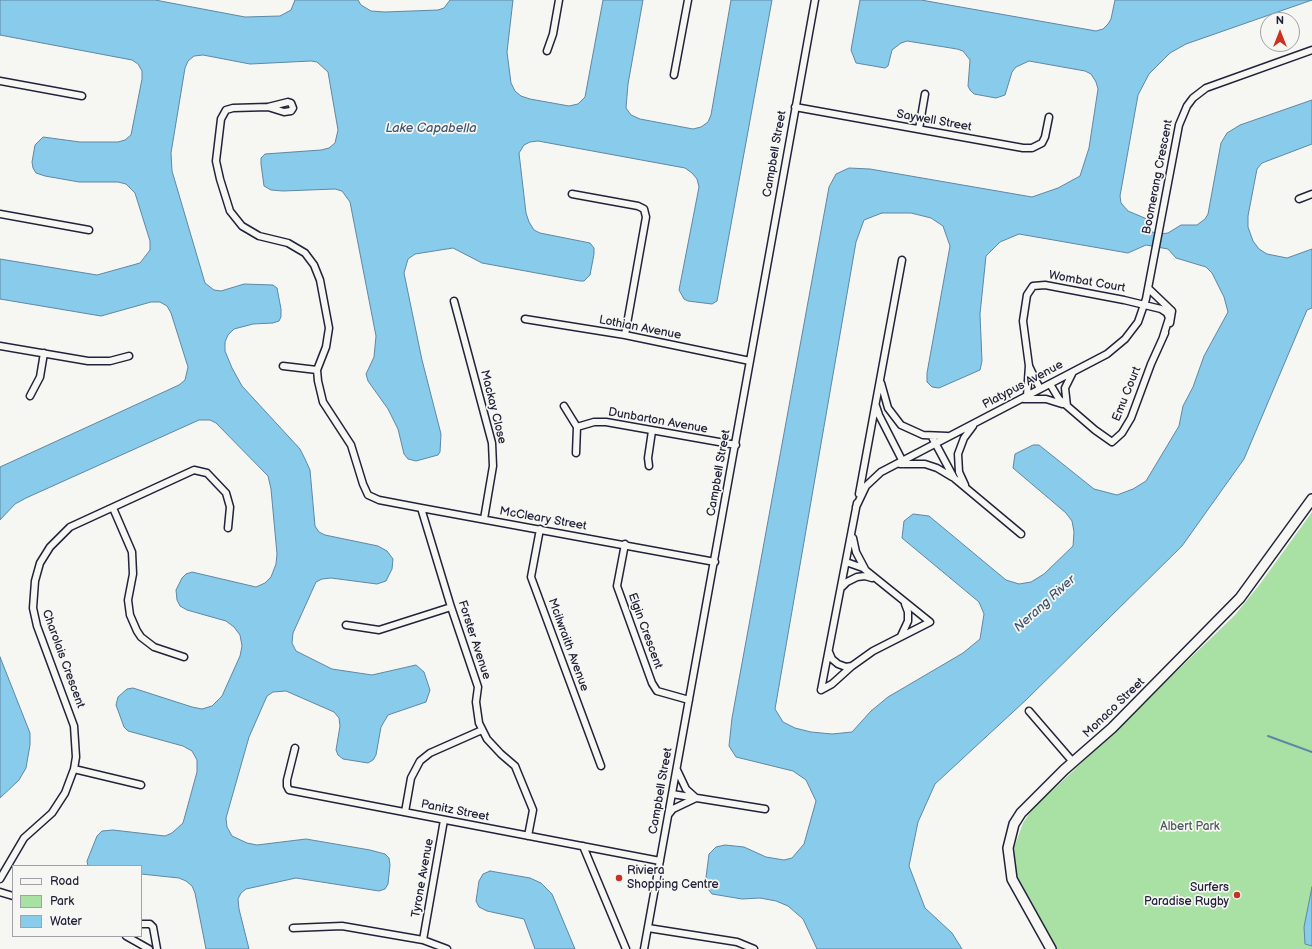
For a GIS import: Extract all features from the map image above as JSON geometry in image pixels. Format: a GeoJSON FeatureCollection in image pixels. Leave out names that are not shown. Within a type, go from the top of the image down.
{"type":"FeatureCollection","features":[{"type":"Feature","properties":{"kind":"street"},"geometry":{"type":"LineString","coordinates":[[547,51],[553,34],[558,0]]}},
{"type":"Feature","properties":{"kind":"street"},"geometry":{"type":"LineString","coordinates":[[674,75],[688,0]]}},
{"type":"Feature","properties":{"kind":"street","name":"Campbell Street"},"geometry":{"type":"LineString","coordinates":[[644,949],[736,445],[814,0]]}},
{"type":"Feature","properties":{"kind":"street","name":"Boomerang Crescent"},"geometry":{"type":"LineString","coordinates":[[1156,248],[1179,125],[1182,115],[1193,98],[1206,88],[1312,50]]}},
{"type":"Feature","properties":{"kind":"street"},"geometry":{"type":"LineString","coordinates":[[0,82],[82,96]]}},
{"type":"Feature","properties":{"kind":"street"},"geometry":{"type":"LineString","coordinates":[[919,130],[925,94]]}},
{"type":"Feature","properties":{"kind":"street"},"geometry":{"type":"LineString","coordinates":[[268,107],[233,108],[226,110],[221,119],[216,161],[230,211],[242,226],[259,236],[288,243],[305,253],[314,265],[320,280],[329,328],[326,346],[317,370],[284,366]]}},
{"type":"Feature","properties":{"kind":"street","name":"Saywell Street"},"geometry":{"type":"LineString","coordinates":[[795,107],[1023,148],[1032,148],[1042,143],[1045,137],[1049,117]]}},
{"type":"Feature","properties":{"kind":"street"},"geometry":{"type":"LineString","coordinates":[[572,194],[638,206],[644,209],[646,217],[625,335]]}},
{"type":"Feature","properties":{"kind":"street"},"geometry":{"type":"LineString","coordinates":[[1299,199],[1312,194]]}},
{"type":"Feature","properties":{"kind":"street"},"geometry":{"type":"LineString","coordinates":[[0,214],[89,230]]}},
{"type":"Feature","properties":{"kind":"street","name":"Platypus Avenue"},"geometry":{"type":"LineString","coordinates":[[903,462],[1107,354],[1125,339],[1136,325],[1145,305],[1156,248]]}},
{"type":"Feature","properties":{"kind":"street"},"geometry":{"type":"LineString","coordinates":[[846,562],[860,566],[903,602],[930,622],[924,627],[899,637],[873,651],[852,666],[832,684],[821,690],[902,260]]}},
{"type":"Feature","properties":{"kind":"street","name":"Wombat Court"},"geometry":{"type":"LineString","coordinates":[[1027,396],[1029,364],[1023,317],[1027,295],[1033,286],[1052,287],[1145,305]]}},
{"type":"Feature","properties":{"kind":"street","name":"Emu Court"},"geometry":{"type":"LineString","coordinates":[[1050,384],[1058,398],[1067,407],[1103,436],[1112,442],[1115,440],[1125,430],[1131,418],[1153,359],[1164,337],[1173,312],[1149,289]]}},
{"type":"Feature","properties":{"kind":"street","name":"Mackay Close"},"geometry":{"type":"LineString","coordinates":[[454,301],[492,443],[493,466],[484,519]]}},
{"type":"Feature","properties":{"kind":"street","name":"Emu Court"},"geometry":{"type":"LineString","coordinates":[[1145,305],[1161,309],[1168,314],[1168,322],[1164,337]]}},
{"type":"Feature","properties":{"kind":"street","name":"Lothian Avenue"},"geometry":{"type":"LineString","coordinates":[[525,319],[625,335],[750,361]]}},
{"type":"Feature","properties":{"kind":"street"},"geometry":{"type":"LineString","coordinates":[[0,346],[99,361],[129,356]]}},
{"type":"Feature","properties":{"kind":"street"},"geometry":{"type":"LineString","coordinates":[[30,396],[40,377],[44,353]]}},
{"type":"Feature","properties":{"kind":"street","name":"Wombat Court"},"geometry":{"type":"LineString","coordinates":[[1029,364],[1040,389]]}},
{"type":"Feature","properties":{"kind":"street"},"geometry":{"type":"LineString","coordinates":[[1067,407],[1064,398],[1065,386],[1070,376],[1078,369]]}},
{"type":"Feature","properties":{"kind":"street","name":"McCleary Street"},"geometry":{"type":"LineString","coordinates":[[317,370],[323,402],[351,445],[362,484],[368,495],[379,500],[625,544],[715,562]]}},
{"type":"Feature","properties":{"kind":"street"},"geometry":{"type":"LineString","coordinates":[[880,376],[882,394],[888,408],[894,418],[911,431],[932,437],[946,436],[958,432]]}},
{"type":"Feature","properties":{"kind":"street"},"geometry":{"type":"LineString","coordinates":[[1020,399],[1046,399],[1067,407]]}},
{"type":"Feature","properties":{"kind":"street"},"geometry":{"type":"LineString","coordinates":[[876,400],[879,415],[903,462]]}},
{"type":"Feature","properties":{"kind":"street"},"geometry":{"type":"LineString","coordinates":[[564,406],[577,427],[576,452]]}},
{"type":"Feature","properties":{"kind":"street","name":"Dunbarton Avenue"},"geometry":{"type":"LineString","coordinates":[[577,427],[594,422],[606,422],[736,445]]}},
{"type":"Feature","properties":{"kind":"street"},"geometry":{"type":"LineString","coordinates":[[969,491],[960,474],[958,454],[966,434],[977,422]]}},
{"type":"Feature","properties":{"kind":"street"},"geometry":{"type":"LineString","coordinates":[[649,466],[648,458],[652,431]]}},
{"type":"Feature","properties":{"kind":"street"},"geometry":{"type":"LineString","coordinates":[[932,437],[955,479]]}},
{"type":"Feature","properties":{"kind":"street"},"geometry":{"type":"LineString","coordinates":[[856,507],[862,492],[872,480],[894,465],[903,462],[921,463],[932,466],[955,479],[1021,534]]}},
{"type":"Feature","properties":{"kind":"street","name":"Charolais Crescent"},"geometry":{"type":"LineString","coordinates":[[0,879],[24,838],[52,813],[70,782],[74,769],[76,748],[74,726],[37,626],[33,608],[33,590],[40,563],[55,540],[70,527],[187,472],[198,470],[207,473],[226,493],[230,506],[228,528]]}},
{"type":"Feature","properties":{"kind":"street","name":"Monaco Street"},"geometry":{"type":"LineString","coordinates":[[1051,949],[1012,879],[1008,848],[1014,824],[1021,813],[1073,762],[1118,722],[1240,598],[1312,499]]}},
{"type":"Feature","properties":{"kind":"street"},"geometry":{"type":"LineString","coordinates":[[113,508],[132,552],[133,574],[128,600],[130,615],[137,632],[141,638],[154,647],[184,657]]}},
{"type":"Feature","properties":{"kind":"street","name":"Forster Avenue"},"geometry":{"type":"LineString","coordinates":[[421,508],[451,607],[478,687],[476,702],[479,723],[482,730],[501,754],[515,766],[533,810],[528,836]]}},
{"type":"Feature","properties":{"kind":"street","name":"Mcilwraith Avenue"},"geometry":{"type":"LineString","coordinates":[[540,529],[531,577],[601,766]]}},
{"type":"Feature","properties":{"kind":"street"},"geometry":{"type":"LineString","coordinates":[[852,531],[856,552],[868,573]]}},
{"type":"Feature","properties":{"kind":"street","name":"Elgin Crescent"},"geometry":{"type":"LineString","coordinates":[[625,544],[617,586],[652,683],[657,691],[689,700]]}},
{"type":"Feature","properties":{"kind":"street"},"geometry":{"type":"LineString","coordinates":[[839,593],[845,583],[857,577],[866,576],[877,580]]}},
{"type":"Feature","properties":{"kind":"street"},"geometry":{"type":"LineString","coordinates":[[899,637],[905,630],[908,621],[908,610],[903,602]]}},
{"type":"Feature","properties":{"kind":"street"},"geometry":{"type":"LineString","coordinates":[[346,625],[379,630],[451,607]]}},
{"type":"Feature","properties":{"kind":"street"},"geometry":{"type":"LineString","coordinates":[[829,649],[831,658],[835,662],[841,666],[852,666]]}},
{"type":"Feature","properties":{"kind":"street"},"geometry":{"type":"LineString","coordinates":[[1029,711],[1073,762]]}},
{"type":"Feature","properties":{"kind":"street"},"geometry":{"type":"LineString","coordinates":[[405,812],[411,778],[420,761],[430,753],[482,730]]}},
{"type":"Feature","properties":{"kind":"street","name":"Panitz Street"},"geometry":{"type":"LineString","coordinates":[[295,748],[287,780],[289,790],[660,861]]}},
{"type":"Feature","properties":{"kind":"street"},"geometry":{"type":"LineString","coordinates":[[677,768],[680,780],[686,790],[696,798]]}},
{"type":"Feature","properties":{"kind":"street"},"geometry":{"type":"LineString","coordinates":[[74,769],[141,785]]}},
{"type":"Feature","properties":{"kind":"street"},"geometry":{"type":"LineString","coordinates":[[672,794],[765,809]]}},
{"type":"Feature","properties":{"kind":"street"},"geometry":{"type":"LineString","coordinates":[[668,816],[673,809],[696,798]]}},
{"type":"Feature","properties":{"kind":"street","name":"Tyrone Avenue"},"geometry":{"type":"LineString","coordinates":[[423,940],[444,820]]}},
{"type":"Feature","properties":{"kind":"street"},"geometry":{"type":"LineString","coordinates":[[583,846],[626,949]]}},
{"type":"Feature","properties":{"kind":"street"},"geometry":{"type":"LineString","coordinates":[[0,892],[12,896]]}},
{"type":"Feature","properties":{"kind":"street"},"geometry":{"type":"LineString","coordinates":[[142,924],[150,924],[153,927],[157,949]]}},
{"type":"Feature","properties":{"kind":"street"},"geometry":{"type":"LineString","coordinates":[[293,928],[342,926],[423,940],[447,949]]}},
{"type":"Feature","properties":{"kind":"street"},"geometry":{"type":"LineString","coordinates":[[648,928],[737,942],[754,949]]}},
{"type":"Feature","properties":{"kind":"street"},"geometry":{"type":"LineString","coordinates":[[128,937],[149,949]]}},
{"type":"Feature","properties":{"kind":"green space","name":"Albert Park"},"geometry":{"type":"Polygon","coordinates":[[[1312,512],[1312,949],[1057,949],[1016,874],[1014,848],[1023,823],[1033,808],[1235,615],[1260,584],[1312,512]]]}},
{"type":"Feature","properties":{"kind":"water","name":"Lake Capabella"},"geometry":{"type":"Polygon","coordinates":[[[0,0],[155,0],[245,17],[280,16],[291,10],[295,0],[358,0],[361,5],[371,11],[385,12],[438,10],[444,8],[450,0],[513,0],[507,52],[511,83],[515,91],[521,96],[530,99],[569,106],[578,104],[585,97],[603,0],[643,0],[628,84],[626,108],[631,115],[640,119],[693,129],[701,127],[708,122],[711,115],[731,0],[772,0],[717,301],[712,304],[688,301],[684,299],[679,290],[699,187],[697,179],[692,173],[685,168],[538,141],[530,142],[524,145],[519,153],[526,213],[529,222],[534,230],[540,233],[590,243],[594,248],[594,254],[590,275],[584,281],[580,281],[482,263],[453,248],[415,254],[408,259],[404,273],[422,360],[441,434],[440,452],[438,455],[416,461],[408,459],[404,454],[398,429],[388,409],[368,381],[366,374],[374,357],[376,336],[350,202],[342,191],[335,189],[283,191],[271,190],[264,186],[261,158],[265,154],[321,150],[329,148],[335,143],[338,130],[328,72],[317,62],[311,61],[250,64],[203,55],[194,56],[188,61],[185,68],[171,153],[172,171],[205,283],[214,290],[221,291],[244,284],[273,285],[277,288],[281,309],[281,317],[279,321],[273,323],[253,324],[234,329],[228,335],[225,342],[225,351],[242,386],[300,449],[310,470],[315,526],[319,532],[325,535],[378,546],[387,551],[393,559],[392,569],[386,581],[377,584],[331,578],[322,579],[316,582],[293,633],[292,643],[296,651],[332,669],[372,675],[416,665],[424,672],[430,690],[426,702],[388,715],[381,727],[376,755],[373,760],[368,763],[343,759],[338,755],[336,750],[340,726],[339,718],[334,712],[286,691],[273,692],[267,696],[249,737],[226,818],[227,827],[232,836],[247,843],[257,845],[306,839],[370,850],[385,854],[389,858],[390,865],[388,884],[385,889],[379,891],[296,878],[246,889],[241,893],[238,899],[249,949],[206,949],[195,893],[192,886],[186,881],[179,878],[142,874],[142,865],[88,865],[87,861],[97,836],[102,831],[113,830],[165,836],[172,833],[183,823],[197,772],[197,760],[192,751],[183,746],[128,731],[124,727],[116,705],[118,697],[127,689],[133,688],[202,709],[212,706],[222,696],[240,656],[242,646],[240,635],[234,627],[226,621],[187,610],[180,606],[177,600],[176,590],[182,578],[186,574],[192,572],[256,587],[265,583],[271,577],[276,564],[277,554],[271,489],[268,476],[216,423],[210,420],[199,420],[26,498],[15,504],[0,520],[0,467],[179,385],[185,380],[188,367],[171,313],[167,306],[160,302],[151,302],[101,316],[0,299],[0,259],[97,275],[140,263],[150,250],[150,241],[135,193],[126,184],[118,182],[79,182],[45,176],[36,173],[32,162],[35,145],[43,137],[80,142],[118,142],[125,140],[131,135],[142,79],[142,71],[138,64],[132,60],[0,35],[0,0]]]}},
{"type":"Feature","properties":{"kind":"water","name":"Nerang River"},"geometry":{"type":"Polygon","coordinates":[[[860,0],[921,0],[1096,31],[1103,29],[1108,24],[1111,19],[1115,0],[1312,0],[1278,12],[1260,12],[1260,18],[1186,44],[1170,53],[1149,74],[1138,95],[1120,196],[1121,203],[1128,211],[1147,219],[1152,232],[1160,234],[1168,233],[1181,225],[1197,225],[1205,219],[1208,214],[1221,143],[1227,133],[1240,125],[1312,100],[1312,144],[1262,163],[1257,169],[1248,216],[1248,227],[1253,241],[1259,249],[1267,254],[1287,258],[1312,249],[1312,308],[1307,310],[1244,459],[1182,546],[1026,700],[935,784],[918,822],[909,866],[925,908],[952,933],[962,949],[817,949],[803,919],[788,906],[776,901],[760,898],[742,899],[712,894],[705,885],[709,854],[716,847],[725,845],[744,847],[766,857],[784,860],[792,858],[804,844],[816,801],[806,780],[793,771],[736,757],[729,746],[732,718],[829,187],[836,174],[849,168],[870,169],[1032,197],[1058,188],[1080,176],[1089,148],[1098,89],[1091,74],[1085,71],[1029,61],[1016,67],[1012,72],[1005,95],[996,98],[974,94],[970,90],[968,86],[970,60],[963,51],[957,49],[907,41],[901,43],[892,50],[888,66],[885,68],[856,63],[851,50],[860,0]],[[882,213],[864,220],[856,242],[775,709],[783,722],[795,728],[811,732],[832,734],[852,732],[871,711],[888,697],[963,653],[980,639],[984,614],[979,602],[902,538],[904,521],[913,514],[929,516],[1006,580],[1019,584],[1031,582],[1044,574],[1073,546],[1074,532],[1072,521],[1066,513],[1013,468],[1015,454],[1033,445],[1039,445],[1094,489],[1117,495],[1133,489],[1146,481],[1179,426],[1183,406],[1193,387],[1204,356],[1228,312],[1224,297],[1212,273],[1206,267],[1176,258],[1168,249],[1146,245],[1128,253],[1019,234],[1000,242],[986,256],[980,314],[982,361],[980,370],[939,388],[932,387],[927,382],[927,373],[950,246],[943,226],[931,218],[911,213],[882,213]]]}},
{"type":"Feature","properties":{"kind":"water"},"geometry":{"type":"Polygon","coordinates":[[[0,657],[30,733],[30,745],[26,768],[19,780],[0,798],[0,657]]]}},
{"type":"Feature","properties":{"kind":"water"},"geometry":{"type":"Polygon","coordinates":[[[490,871],[530,878],[541,883],[552,894],[575,949],[535,949],[524,919],[487,911],[479,907],[476,901],[479,881],[483,874],[490,871]]]}},
{"type":"Feature","properties":{"kind":"water"},"geometry":{"type":"Polygon","coordinates":[[[1312,887],[1312,946],[1305,944],[1304,927],[1312,887]]]}},
{"type":"Feature","properties":{"kind":"waterway"},"geometry":{"type":"LineString","coordinates":[[1268,736],[1312,752]]}},
{"type":"Feature","properties":{"kind":"place","name":"Riviera Shopping Centre"},"geometry":{"type":"Point","coordinates":[619,878]}},
{"type":"Feature","properties":{"kind":"place","name":"Surfers Paradise Rugby"},"geometry":{"type":"Point","coordinates":[1237,895]}}]}
